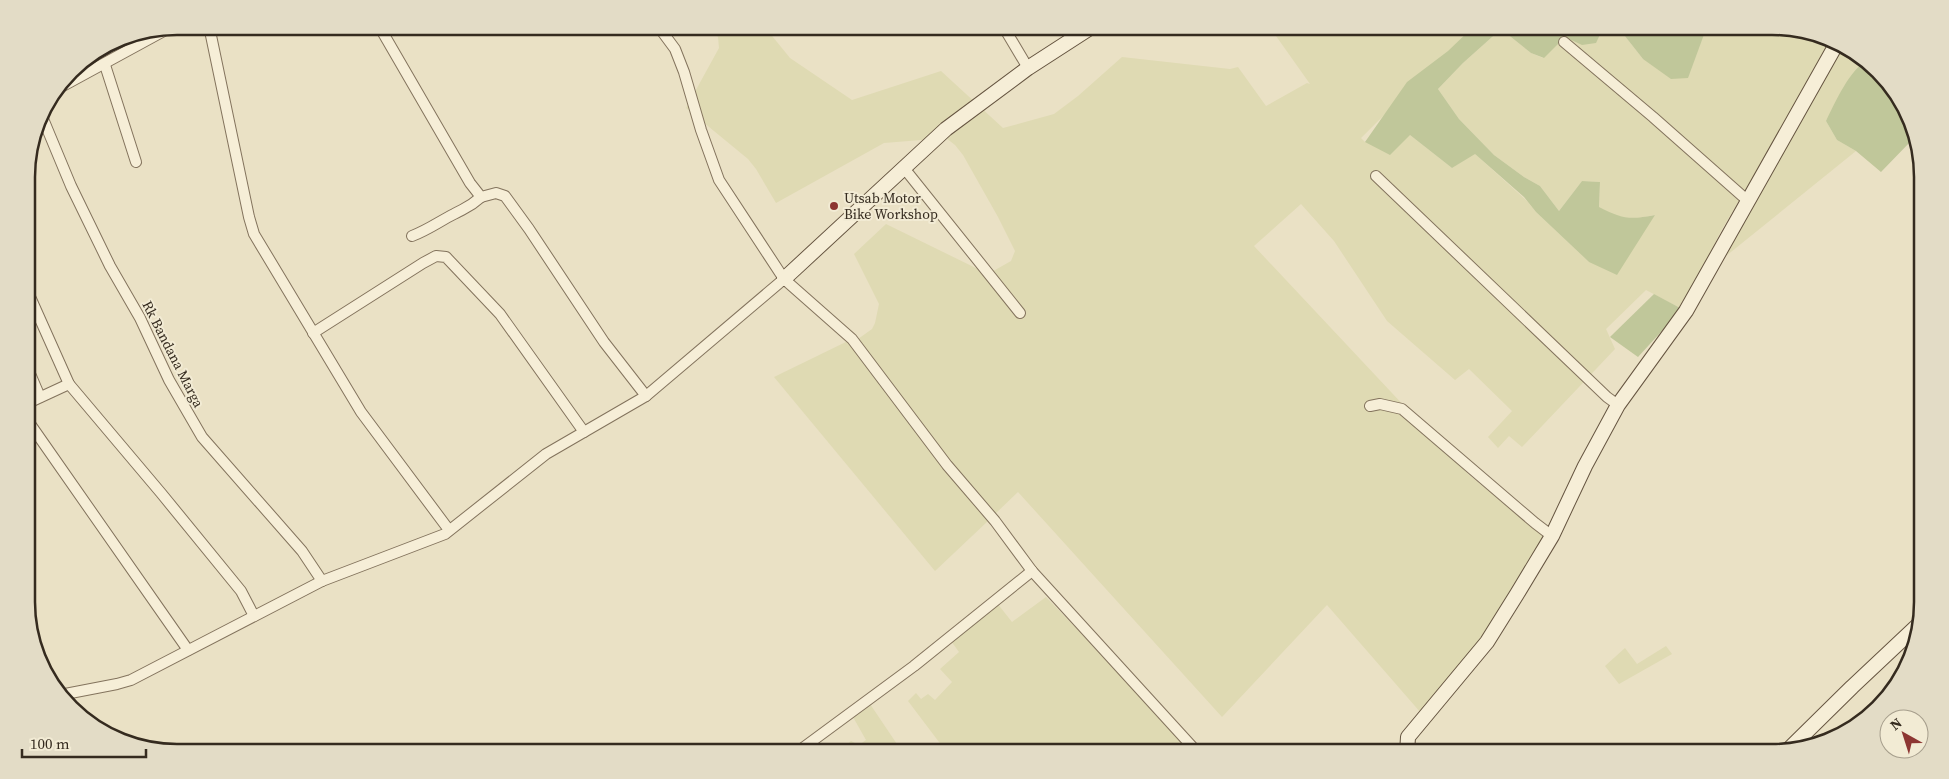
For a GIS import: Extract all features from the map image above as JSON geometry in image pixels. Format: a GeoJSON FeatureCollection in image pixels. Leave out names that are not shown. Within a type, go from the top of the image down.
{"type":"FeatureCollection","features":[{"type":"Feature","properties":{"kind":"street"},"geometry":{"type":"LineString","coordinates":[[212,35],[254,234],[361,412],[449,530]]}},
{"type":"Feature","properties":{"kind":"street"},"geometry":{"type":"LineString","coordinates":[[384,35],[470,183],[481,197]]}},
{"type":"Feature","properties":{"kind":"street"},"geometry":{"type":"LineString","coordinates":[[664,35],[674,49],[684,72],[700,130],[719,180],[784,279],[852,339],[948,465],[996,521],[1032,571],[1191,744]]}},
{"type":"Feature","properties":{"kind":"street"},"geometry":{"type":"LineString","coordinates":[[1008,35],[1028,68]]}},
{"type":"Feature","properties":{"kind":"street"},"geometry":{"type":"LineString","coordinates":[[68,693],[131,680],[322,581],[445,534],[546,454],[646,396],[784,279],[946,129],[1028,68],[1079,35]]}},
{"type":"Feature","properties":{"kind":"street"},"geometry":{"type":"LineString","coordinates":[[71,82],[154,37]]}},
{"type":"Feature","properties":{"kind":"street"},"geometry":{"type":"LineString","coordinates":[[1564,42],[1748,201]]}},
{"type":"Feature","properties":{"kind":"street"},"geometry":{"type":"LineString","coordinates":[[1408,744],[1408,737],[1487,642],[1552,536],[1585,466],[1618,405],[1686,311],[1833,49]]}},
{"type":"Feature","properties":{"kind":"street"},"geometry":{"type":"LineString","coordinates":[[105,65],[136,162]]}},
{"type":"Feature","properties":{"kind":"street","name":"Rk Bandana Marga"},"geometry":{"type":"LineString","coordinates":[[45,125],[71,186],[106,257],[140,318],[169,380],[202,437],[302,551],[322,581]]}},
{"type":"Feature","properties":{"kind":"street"},"geometry":{"type":"LineString","coordinates":[[904,168],[1020,313]]}},
{"type":"Feature","properties":{"kind":"street"},"geometry":{"type":"LineString","coordinates":[[1376,176],[1607,398],[1618,405]]}},
{"type":"Feature","properties":{"kind":"street"},"geometry":{"type":"LineString","coordinates":[[412,236],[424,232],[454,214],[469,208],[481,197],[496,193],[505,196],[530,228],[604,342],[646,396]]}},
{"type":"Feature","properties":{"kind":"street"},"geometry":{"type":"LineString","coordinates":[[313,333],[423,263],[436,256],[446,257],[500,314],[584,432]]}},
{"type":"Feature","properties":{"kind":"street"},"geometry":{"type":"LineString","coordinates":[[35,308],[69,384],[241,591],[254,616]]}},
{"type":"Feature","properties":{"kind":"street"},"geometry":{"type":"LineString","coordinates":[[35,400],[69,384]]}},
{"type":"Feature","properties":{"kind":"street"},"geometry":{"type":"LineString","coordinates":[[35,385],[40,397]]}},
{"type":"Feature","properties":{"kind":"street"},"geometry":{"type":"LineString","coordinates":[[1370,406],[1380,404],[1402,409],[1534,523],[1552,536]]}},
{"type":"Feature","properties":{"kind":"street"},"geometry":{"type":"LineString","coordinates":[[35,431],[188,650]]}},
{"type":"Feature","properties":{"kind":"street"},"geometry":{"type":"LineString","coordinates":[[808,744],[914,666],[1032,571]]}},
{"type":"Feature","properties":{"kind":"street"},"geometry":{"type":"LineString","coordinates":[[1797,742],[1910,632]]}},
{"type":"Feature","properties":{"kind":"shaded area"},"geometry":{"type":"Polygon","coordinates":[[[717,35],[771,35],[790,58],[852,100],[941,71],[1003,128],[1054,114],[1078,96],[1122,57],[1230,69],[1238,67],[1266,106],[1307,83],[1310,84],[1275,35],[1465,35],[1361,138],[1365,142],[1410,135],[1452,168],[1474,153],[1527,201],[1536,212],[1589,262],[1655,215],[1635,219],[1619,217],[1599,208],[1600,182],[1582,181],[1559,211],[1540,186],[1494,155],[1459,119],[1438,89],[1494,35],[1508,35],[1531,53],[1543,58],[1565,36],[1595,43],[1599,35],[1624,35],[1643,59],[1695,35],[1781,35],[1800,38],[1829,48],[1721,231],[1682,309],[1646,290],[1606,329],[1615,349],[1522,447],[1509,436],[1498,448],[1488,437],[1512,411],[1469,369],[1455,380],[1387,321],[1334,241],[1301,204],[1254,246],[1468,474],[1545,537],[1483,641],[1421,713],[1327,605],[1222,717],[1018,492],[995,514],[952,464],[858,339],[872,329],[879,304],[854,254],[886,224],[988,274],[1011,261],[1015,251],[963,155],[946,138],[884,143],[776,203],[748,159],[686,108],[719,48],[717,35]]]}},
{"type":"Feature","properties":{"kind":"shaded area"},"geometry":{"type":"Polygon","coordinates":[[[1834,49],[1859,64],[1860,65],[1845,87],[1826,121],[1837,140],[1856,151],[1726,256],[1834,49]]]}},
{"type":"Feature","properties":{"kind":"shaded area"},"geometry":{"type":"Polygon","coordinates":[[[852,339],[989,520],[935,571],[774,377],[852,339]]]}},
{"type":"Feature","properties":{"kind":"shaded area"},"geometry":{"type":"Polygon","coordinates":[[[1046,597],[1184,744],[940,744],[908,701],[916,693],[921,699],[928,694],[935,700],[952,682],[940,669],[959,652],[951,641],[997,603],[1012,622],[1046,597]]]}},
{"type":"Feature","properties":{"kind":"shaded area"},"geometry":{"type":"Polygon","coordinates":[[[1666,646],[1672,654],[1619,684],[1605,666],[1625,648],[1637,664],[1666,646]]]}},
{"type":"Feature","properties":{"kind":"shaded area"},"geometry":{"type":"Polygon","coordinates":[[[870,704],[897,744],[860,744],[866,740],[853,717],[870,704]]]}},
{"type":"Feature","properties":{"kind":"green space"},"geometry":{"type":"Polygon","coordinates":[[[1465,35],[1494,35],[1438,89],[1459,119],[1494,155],[1540,186],[1559,211],[1582,181],[1600,182],[1599,207],[1607,211],[1626,217],[1639,218],[1655,215],[1617,275],[1589,262],[1536,212],[1524,197],[1475,154],[1452,168],[1410,135],[1390,155],[1365,142],[1407,82],[1448,51],[1465,35]]]}},
{"type":"Feature","properties":{"kind":"green space"},"geometry":{"type":"Polygon","coordinates":[[[1508,35],[1600,35],[1596,43],[1582,45],[1565,37],[1544,58],[1531,53],[1508,35]]]}},
{"type":"Feature","properties":{"kind":"green space"},"geometry":{"type":"Polygon","coordinates":[[[1624,35],[1704,35],[1688,78],[1671,79],[1643,59],[1624,35]]]}},
{"type":"Feature","properties":{"kind":"green space"},"geometry":{"type":"Polygon","coordinates":[[[1860,65],[1885,90],[1895,106],[1909,140],[1910,142],[1881,172],[1856,151],[1837,140],[1826,121],[1838,96],[1855,70],[1860,65]]]}},
{"type":"Feature","properties":{"kind":"green space"},"geometry":{"type":"Polygon","coordinates":[[[1654,294],[1682,309],[1638,357],[1610,337],[1654,294]]]}},
{"type":"Feature","properties":{"kind":"place","name":"Utsab Motor Bike Workshop"},"geometry":{"type":"Point","coordinates":[834,206]}}]}
